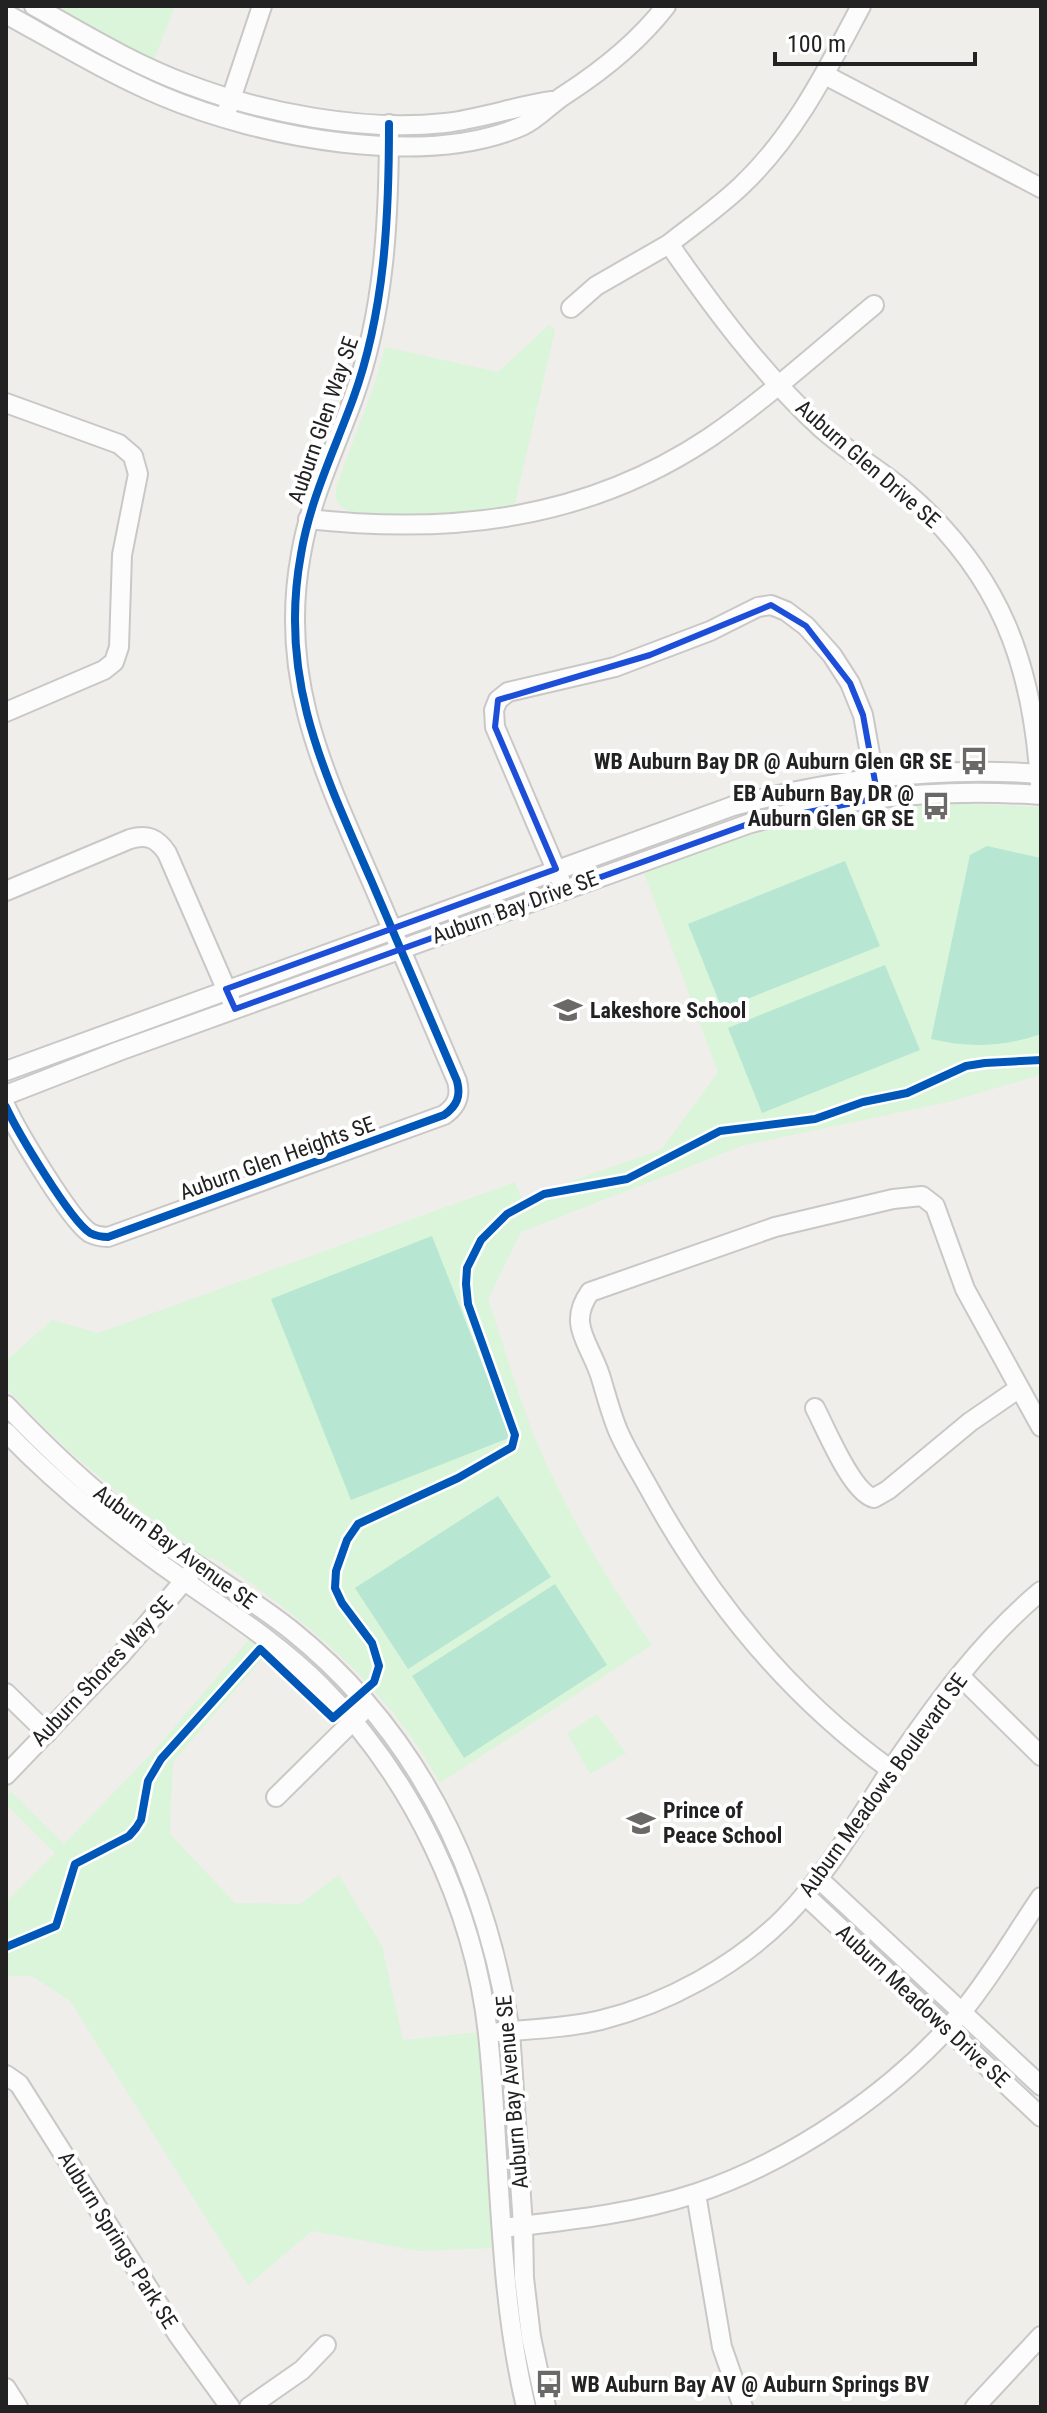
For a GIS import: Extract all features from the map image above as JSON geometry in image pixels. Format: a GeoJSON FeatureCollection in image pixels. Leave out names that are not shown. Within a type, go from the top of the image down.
{"type":"FeatureCollection","features":[{"type":"Feature","properties":{"kind":"street"},"geometry":{"type":"LineString","coordinates":[[34,6],[139,63],[187,84],[292,113],[389,124],[443,123],[555,101]]}},
{"type":"Feature","properties":{"kind":"street"},"geometry":{"type":"LineString","coordinates":[[225,118],[262,6]]}},
{"type":"Feature","properties":{"kind":"street"},"geometry":{"type":"LineString","coordinates":[[6,14],[132,82],[184,105],[225,118],[276,131],[348,142],[453,145],[526,124],[625,50],[666,6]]}},
{"type":"Feature","properties":{"kind":"street"},"geometry":{"type":"LineString","coordinates":[[571,308],[607,279],[669,244],[743,184],[781,141],[825,75],[861,6]]}},
{"type":"Feature","properties":{"kind":"street"},"geometry":{"type":"LineString","coordinates":[[825,75],[1041,188]]}},
{"type":"Feature","properties":{"kind":"street","name":"Auburn Glen Way SE"},"geometry":{"type":"LineString","coordinates":[[389,124],[387,222],[379,296],[353,400],[308,519],[300,556],[295,646],[302,697],[317,754],[400,949]]}},
{"type":"Feature","properties":{"kind":"street","name":"Auburn Glen Drive SE"},"geometry":{"type":"LineString","coordinates":[[669,244],[720,318],[778,384],[821,428],[905,491],[937,521],[982,578],[1016,645],[1029,689],[1041,795]]}},
{"type":"Feature","properties":{"kind":"street"},"geometry":{"type":"LineString","coordinates":[[308,519],[391,527],[473,523],[588,497],[706,440],[874,305]]}},
{"type":"Feature","properties":{"kind":"street"},"geometry":{"type":"LineString","coordinates":[[6,403],[119,444],[133,456],[138,474],[122,555],[119,647],[114,662],[104,670],[6,712]]}},
{"type":"Feature","properties":{"kind":"street"},"geometry":{"type":"LineString","coordinates":[[564,889],[495,727],[494,710],[498,700],[516,690],[571,679],[650,655],[710,631],[758,607],[771,605],[786,611],[806,626],[832,655],[850,683],[863,715],[878,798]]}},
{"type":"Feature","properties":{"kind":"street","name":"Auburn Bay Drive SE"},"geometry":{"type":"LineString","coordinates":[[6,1071],[733,806],[799,789],[875,776],[958,770],[1040,774]]}},
{"type":"Feature","properties":{"kind":"street","name":"Auburn Bay Drive SE"},"geometry":{"type":"LineString","coordinates":[[6,1095],[748,824],[831,804],[924,793],[1041,795]]}},
{"type":"Feature","properties":{"kind":"street"},"geometry":{"type":"LineString","coordinates":[[6,891],[130,839],[142,836],[152,838],[161,843],[167,853],[235,1009]]}},
{"type":"Feature","properties":{"kind":"street","name":"Auburn Glen Heights SE"},"geometry":{"type":"LineString","coordinates":[[6,1107],[54,1187],[81,1224],[91,1233],[108,1237],[444,1115],[457,1101],[460,1090],[400,949]]}},
{"type":"Feature","properties":{"kind":"street"},"geometry":{"type":"LineString","coordinates":[[891,1770],[852,1742],[776,1669],[714,1593],[673,1531],[618,1431],[578,1323],[578,1309],[590,1292],[775,1227],[919,1195],[927,1197],[935,1206],[961,1280],[1041,1427]]}},
{"type":"Feature","properties":{"kind":"street"},"geometry":{"type":"LineString","coordinates":[[815,1408],[859,1489],[865,1496],[874,1498],[888,1490],[970,1422],[1018,1389]]}},
{"type":"Feature","properties":{"kind":"street","name":"Auburn Bay Avenue SE"},"geometry":{"type":"LineString","coordinates":[[6,1405],[73,1472],[132,1520],[290,1630],[333,1667],[369,1705],[408,1755],[438,1805],[476,1892],[499,1971],[510,2031],[524,2278],[531,2337],[546,2407]]}},
{"type":"Feature","properties":{"kind":"street","name":"Auburn Bay Avenue SE"},"geometry":{"type":"LineString","coordinates":[[6,1432],[109,1526],[237,1615],[322,1687],[383,1759],[407,1798],[449,1884],[470,1945],[488,2033],[507,2303],[526,2407]]}},
{"type":"Feature","properties":{"kind":"street","name":"Auburn Shores Way SE"},"geometry":{"type":"LineString","coordinates":[[6,1775],[119,1657],[197,1566]]}},
{"type":"Feature","properties":{"kind":"street","name":"Auburn Meadows Boulevard SE"},"geometry":{"type":"LineString","coordinates":[[488,2033],[567,2027],[602,2020],[650,2005],[732,1960],[783,1919],[819,1879],[891,1770],[960,1676],[988,1641],[1041,1591]]}},
{"type":"Feature","properties":{"kind":"street"},"geometry":{"type":"LineString","coordinates":[[960,1676],[1041,1756]]}},
{"type":"Feature","properties":{"kind":"street"},"geometry":{"type":"LineString","coordinates":[[6,1693],[47,1733]]}},
{"type":"Feature","properties":{"kind":"street"},"geometry":{"type":"LineString","coordinates":[[276,1797],[369,1705]]}},
{"type":"Feature","properties":{"kind":"street","name":"Auburn Meadows Drive SE"},"geometry":{"type":"LineString","coordinates":[[819,1879],[1041,2086]]}},
{"type":"Feature","properties":{"kind":"street","name":"Auburn Meadows Drive SE"},"geometry":{"type":"LineString","coordinates":[[805,1895],[1041,2117]]}},
{"type":"Feature","properties":{"kind":"street"},"geometry":{"type":"LineString","coordinates":[[502,2228],[615,2214],[696,2194],[764,2164],[814,2137],[924,2054],[962,2011],[1041,1897]]}},
{"type":"Feature","properties":{"kind":"street","name":"Auburn Springs Park SE"},"geometry":{"type":"LineString","coordinates":[[6,2075],[19,2084],[178,2335],[230,2407]]}},
{"type":"Feature","properties":{"kind":"street"},"geometry":{"type":"LineString","coordinates":[[696,2194],[722,2347],[743,2407]]}},
{"type":"Feature","properties":{"kind":"street"},"geometry":{"type":"LineString","coordinates":[[975,2407],[1041,2336]]}},
{"type":"Feature","properties":{"kind":"street"},"geometry":{"type":"LineString","coordinates":[[249,2407],[302,2370],[326,2345]]}},
{"type":"Feature","properties":{"kind":"street"},"geometry":{"type":"LineString","coordinates":[[6,2388],[18,2407]]}},
{"type":"Feature","properties":{"kind":"highlighted area"},"geometry":{"type":"Polygon","coordinates":[[[771,605],[806,626],[850,683],[863,715],[878,798],[748,824],[235,1009],[226,989],[556,869],[495,727],[498,700],[650,655],[771,605]]]}},
{"type":"Feature","properties":{"kind":"green space"},"geometry":{"type":"Polygon","coordinates":[[[51,6],[175,6],[153,62],[51,6]]]}},
{"type":"Feature","properties":{"kind":"green space"},"geometry":{"type":"Polygon","coordinates":[[[549,325],[555,330],[514,508],[395,518],[352,512],[340,505],[336,487],[376,380],[385,347],[498,372],[549,325]]]}},
{"type":"Feature","properties":{"kind":"green space"},"geometry":{"type":"Polygon","coordinates":[[[952,803],[1041,807],[1041,1075],[948,1102],[745,1145],[521,1232],[488,1299],[522,1404],[547,1465],[588,1544],[652,1645],[440,1783],[396,1717],[343,1659],[252,1584],[219,1561],[203,1556],[125,1498],[75,1456],[6,1388],[6,1361],[52,1320],[98,1333],[515,1182],[522,1199],[662,1149],[718,1072],[644,873],[786,825],[861,812],[952,803]]]}},
{"type":"Feature","properties":{"kind":"green space"},"geometry":{"type":"Polygon","coordinates":[[[987,846],[1041,858],[1041,1034],[1014,1042],[986,1045],[931,1039],[970,855],[987,846]]]}},
{"type":"Feature","properties":{"kind":"green space"},"geometry":{"type":"Polygon","coordinates":[[[845,861],[880,946],[722,1009],[688,924],[845,861]]]}},
{"type":"Feature","properties":{"kind":"green space"},"geometry":{"type":"Polygon","coordinates":[[[885,965],[920,1050],[762,1113],[728,1028],[885,965]]]}},
{"type":"Feature","properties":{"kind":"green space"},"geometry":{"type":"Polygon","coordinates":[[[432,1236],[511,1437],[351,1500],[271,1299],[432,1236]]]}},
{"type":"Feature","properties":{"kind":"green space"},"geometry":{"type":"Polygon","coordinates":[[[498,1496],[551,1577],[408,1669],[355,1588],[498,1496]]]}},
{"type":"Feature","properties":{"kind":"green space"},"geometry":{"type":"Polygon","coordinates":[[[555,1584],[607,1665],[464,1758],[412,1676],[555,1584]]]}},
{"type":"Feature","properties":{"kind":"green space"},"geometry":{"type":"Polygon","coordinates":[[[252,1636],[270,1650],[173,1762],[170,1834],[235,1903],[300,1904],[339,1875],[382,1946],[403,2040],[480,2032],[495,2248],[418,2251],[312,2231],[248,2285],[70,2001],[32,1976],[6,1976],[6,1902],[55,1853],[6,1804],[6,1797],[11,1792],[64,1844],[154,1751],[252,1636]]]}},
{"type":"Feature","properties":{"kind":"green space"},"geometry":{"type":"Polygon","coordinates":[[[597,1714],[626,1753],[590,1774],[567,1733],[597,1714]]]}},
{"type":"Feature","properties":{"kind":"cycle path"},"geometry":{"type":"LineString","coordinates":[[6,1107],[32,1154],[70,1211],[90,1233],[108,1237],[444,1115],[457,1100],[457,1081],[322,761],[300,683],[295,642],[295,599],[305,534],[316,495],[364,366],[372,332],[386,229],[389,124]]}},
{"type":"Feature","properties":{"kind":"cycle path"},"geometry":{"type":"LineString","coordinates":[[6,1947],[56,1926],[75,1864],[129,1836],[136,1828],[141,1820],[148,1781],[161,1759],[260,1649],[333,1718],[374,1682],[379,1666],[372,1643],[342,1603],[335,1588],[336,1571],[347,1540],[358,1524],[458,1478],[512,1447],[515,1435],[468,1304],[466,1284],[467,1268],[481,1240],[507,1214],[544,1194],[627,1179],[720,1131],[815,1119],[863,1102],[907,1093],[966,1066],[1041,1060]]}},
{"type":"Feature","properties":{"kind":"place","name":"WB Auburn Bay DR @ Auburn Glen GR SE"},"geometry":{"type":"Point","coordinates":[974,761]}},
{"type":"Feature","properties":{"kind":"place","name":"EB Auburn Bay DR @ Auburn Glen GR SE"},"geometry":{"type":"Point","coordinates":[936,806]}},
{"type":"Feature","properties":{"kind":"place","name":"Lakeshore School"},"geometry":{"type":"Point","coordinates":[568,1010]}},
{"type":"Feature","properties":{"kind":"place","name":"Prince of Peace School"},"geometry":{"type":"Point","coordinates":[641,1823]}},
{"type":"Feature","properties":{"kind":"place","name":"WB Auburn Bay AV @ Auburn Springs BV"},"geometry":{"type":"Point","coordinates":[549,2384]}}]}
